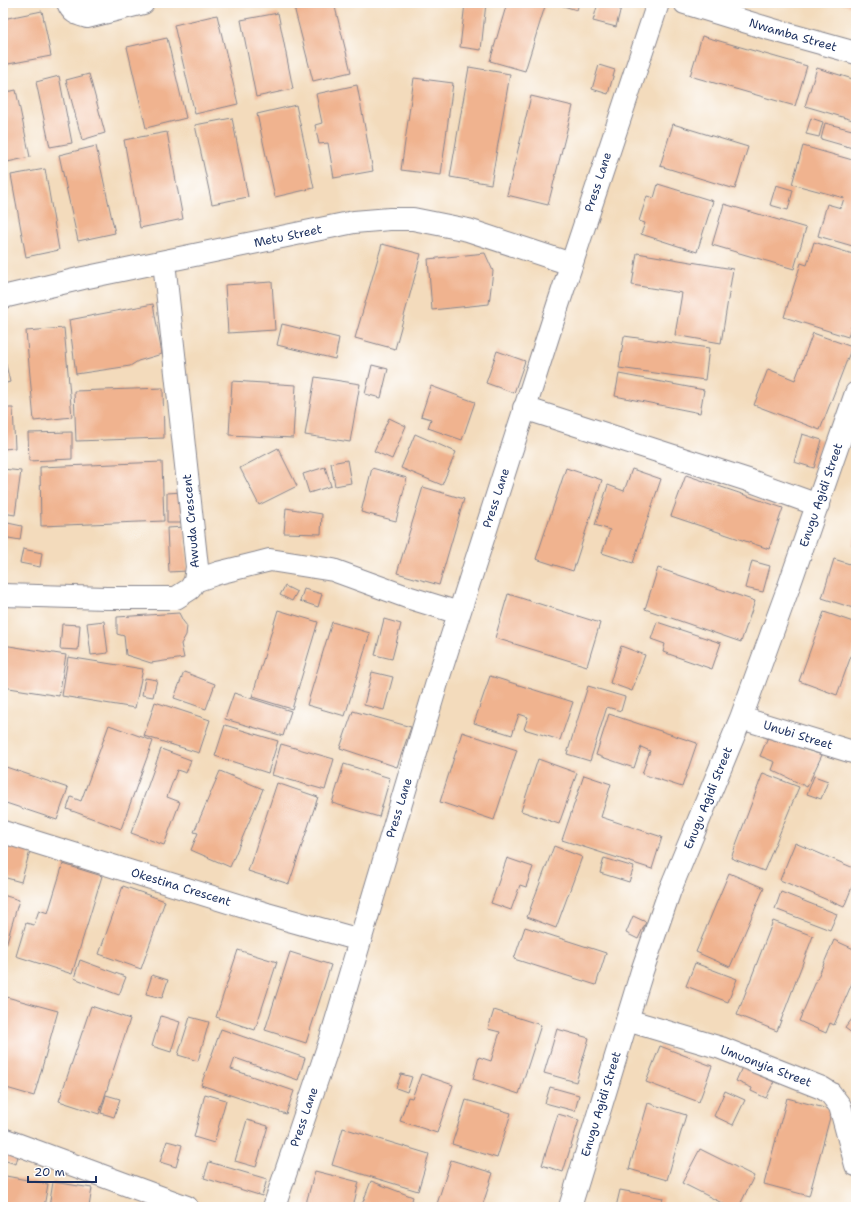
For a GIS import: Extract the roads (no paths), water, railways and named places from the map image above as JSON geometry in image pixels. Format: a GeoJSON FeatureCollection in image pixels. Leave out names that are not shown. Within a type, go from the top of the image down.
{"type":"FeatureCollection","features":[{"type":"Feature","properties":{"kind":"street"},"geometry":{"type":"LineString","coordinates":[[68,3],[71,10],[79,15],[87,17],[143,3]]}},
{"type":"Feature","properties":{"kind":"street","name":"Press Lane"},"geometry":{"type":"LineString","coordinates":[[274,1207],[331,1038],[439,676],[524,408],[658,3]]}},
{"type":"Feature","properties":{"kind":"street","name":"Nwamba Street"},"geometry":{"type":"LineString","coordinates":[[685,3],[856,53]]}},
{"type":"Feature","properties":{"kind":"street","name":"Metu Street"},"geometry":{"type":"LineString","coordinates":[[3,297],[83,278],[354,222],[390,219],[413,219],[468,230],[571,264]]}},
{"type":"Feature","properties":{"kind":"street","name":"Awuda Crescent"},"geometry":{"type":"LineString","coordinates":[[3,595],[176,598],[190,589],[194,581],[197,567],[164,262]]}},
{"type":"Feature","properties":{"kind":"street","name":"Enugu Agidi Street"},"geometry":{"type":"LineString","coordinates":[[570,1207],[642,971],[670,890],[741,718],[818,505],[856,393]]}},
{"type":"Feature","properties":{"kind":"street"},"geometry":{"type":"LineString","coordinates":[[524,408],[751,481],[818,505]]}},
{"type":"Feature","properties":{"kind":"street"},"geometry":{"type":"LineString","coordinates":[[194,581],[218,573],[270,560],[333,570],[407,597],[459,613]]}},
{"type":"Feature","properties":{"kind":"street","name":"Unubi Street"},"geometry":{"type":"LineString","coordinates":[[741,718],[856,753]]}},
{"type":"Feature","properties":{"kind":"street","name":"Okestina Crescent"},"geometry":{"type":"LineString","coordinates":[[3,832],[267,914],[360,940]]}},
{"type":"Feature","properties":{"kind":"street","name":"Umuonyia Street"},"geometry":{"type":"LineString","coordinates":[[627,1020],[721,1048],[830,1092],[840,1106],[856,1165]]}},
{"type":"Feature","properties":{"kind":"street"},"geometry":{"type":"LineString","coordinates":[[3,1139],[148,1200],[188,1207]]}}]}
